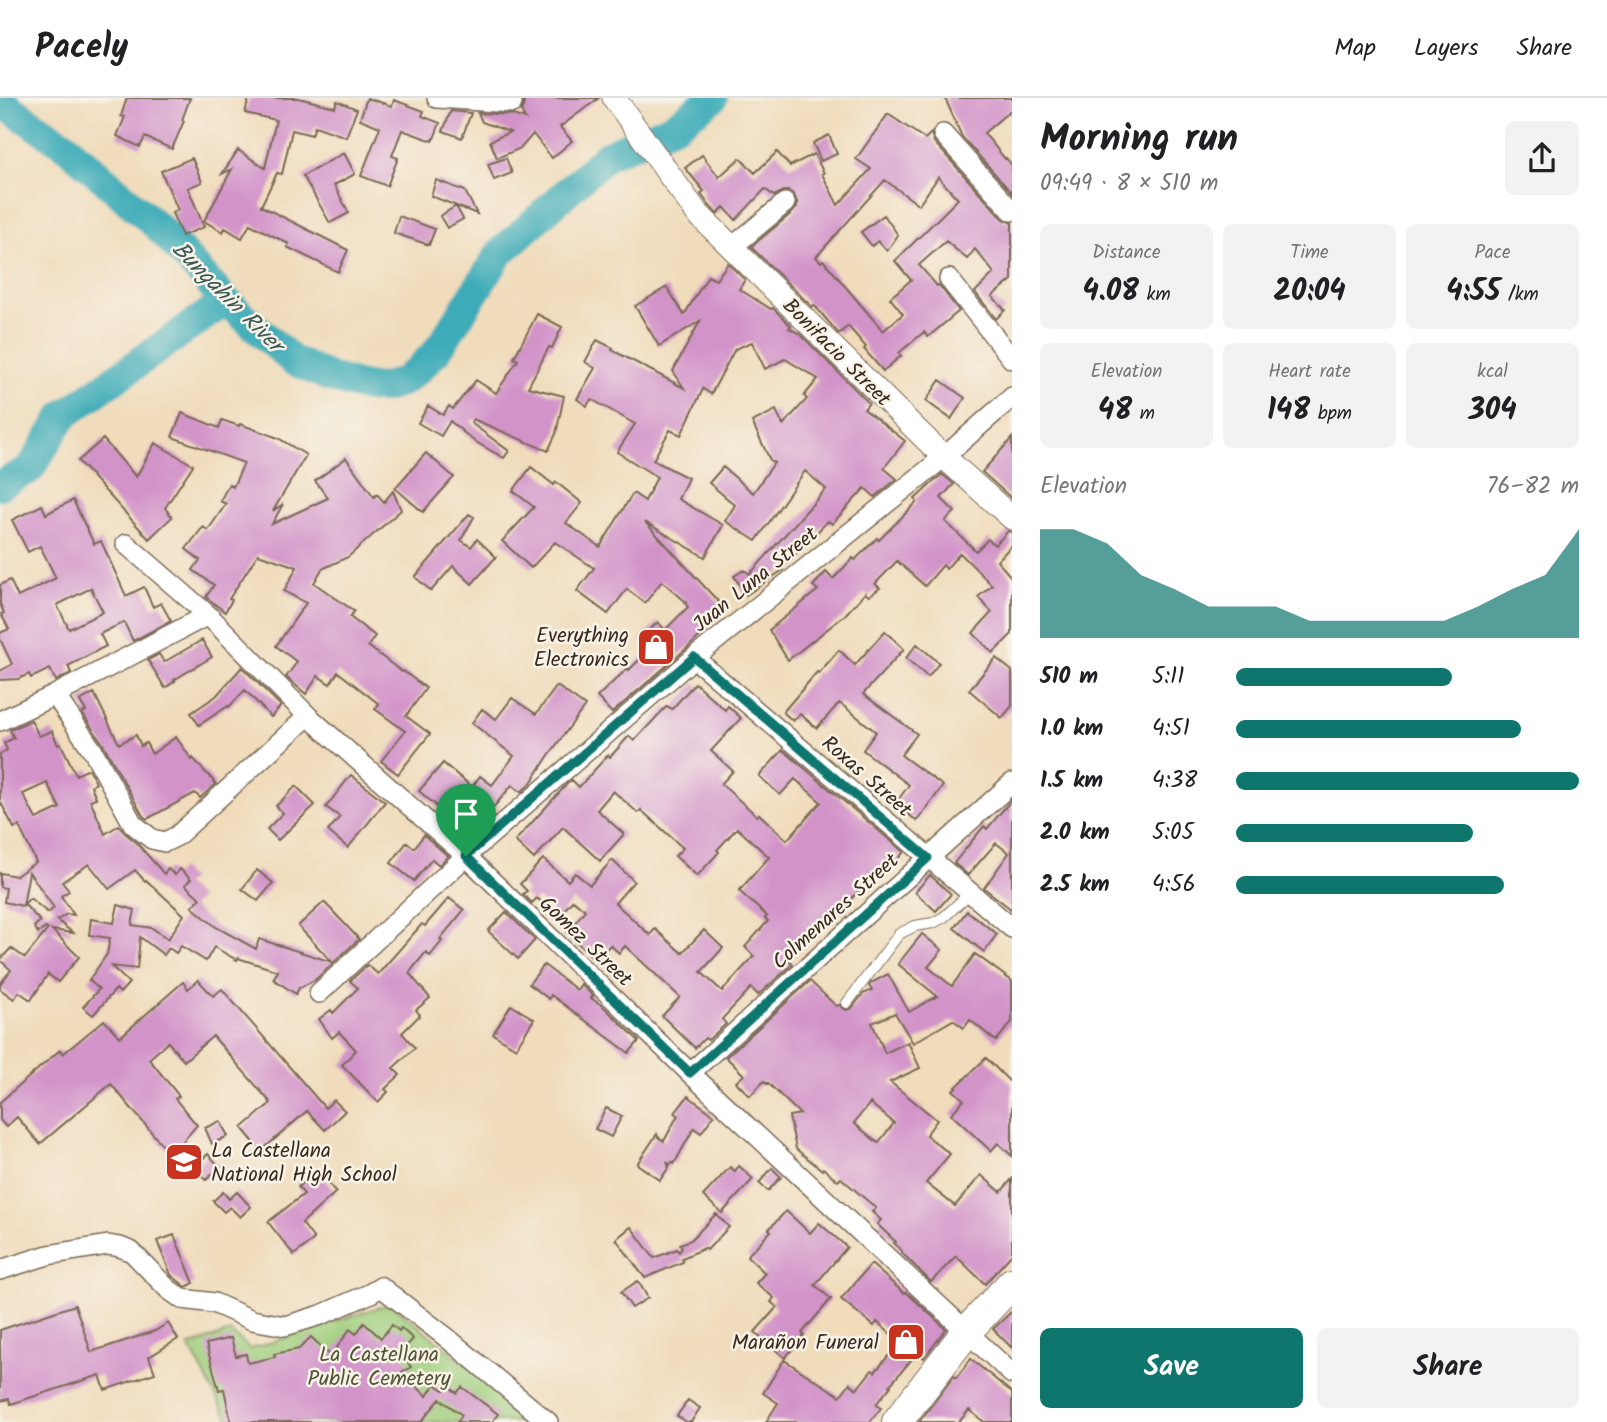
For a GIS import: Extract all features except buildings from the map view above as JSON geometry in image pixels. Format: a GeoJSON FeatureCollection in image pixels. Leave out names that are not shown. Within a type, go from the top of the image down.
{"type":"FeatureCollection","features":[{"type":"Feature","properties":{"kind":"main road"},"geometry":{"type":"LineString","coordinates":[[897,1422],[967,1331],[1012,1283]]}},
{"type":"Feature","properties":{"kind":"street"},"geometry":{"type":"LineString","coordinates":[[437,98],[512,103]]}},
{"type":"Feature","properties":{"kind":"street","name":"Bonifacio Street"},"geometry":{"type":"LineString","coordinates":[[614,98],[697,213],[944,457],[1012,518]]}},
{"type":"Feature","properties":{"kind":"street"},"geometry":{"type":"LineString","coordinates":[[943,134],[1012,211]]}},
{"type":"Feature","properties":{"kind":"street"},"geometry":{"type":"LineString","coordinates":[[732,248],[785,203]]}},
{"type":"Feature","properties":{"kind":"street"},"geometry":{"type":"LineString","coordinates":[[949,279],[1012,359]]}},
{"type":"Feature","properties":{"kind":"street","name":"Juan Luna Street"},"geometry":{"type":"LineString","coordinates":[[319,993],[466,856],[694,657],[944,457],[1012,397]]}},
{"type":"Feature","properties":{"kind":"street","name":"Gomez Street"},"geometry":{"type":"LineString","coordinates":[[126,544],[208,615],[309,716],[466,856],[690,1073],[1012,1374]]}},
{"type":"Feature","properties":{"kind":"street"},"geometry":{"type":"LineString","coordinates":[[0,721],[208,615]]}},
{"type":"Feature","properties":{"kind":"street","name":"Roxas Street"},"geometry":{"type":"LineString","coordinates":[[694,657],[1012,929]]}},
{"type":"Feature","properties":{"kind":"street"},"geometry":{"type":"LineString","coordinates":[[55,695],[93,751],[133,824],[152,839],[164,842],[177,836],[309,716]]}},
{"type":"Feature","properties":{"kind":"street","name":"Colmenares Street"},"geometry":{"type":"LineString","coordinates":[[690,1073],[1012,783]]}},
{"type":"Feature","properties":{"kind":"street"},"geometry":{"type":"LineString","coordinates":[[0,1270],[48,1255],[108,1245],[120,1247],[132,1252],[182,1299],[214,1303],[252,1320],[285,1326],[321,1315],[381,1287],[548,1422]]}},
{"type":"Feature","properties":{"kind":"lane"},"geometry":{"type":"LineString","coordinates":[[847,1003],[898,934],[944,917],[970,893]]}},
{"type":"Feature","properties":{"kind":"green space","name":"La Castellana Public Cemetery"},"geometry":{"type":"Polygon","coordinates":[[[391,1303],[535,1422],[230,1422],[189,1346],[230,1332],[251,1349],[391,1303]]]}},
{"type":"Feature","properties":{"kind":"waterway","name":"Bungahin River"},"geometry":{"type":"LineString","coordinates":[[0,102],[65,145],[160,229],[226,301],[292,360],[329,377],[365,387],[384,388],[404,381],[437,351],[500,253],[607,155],[674,126],[713,98]]}},
{"type":"Feature","properties":{"kind":"waterway"},"geometry":{"type":"LineString","coordinates":[[0,485],[30,469],[64,415],[226,301]]}},
{"type":"Feature","properties":{"kind":"place","name":"Everything Electronics"},"geometry":{"type":"Point","coordinates":[656,647]}},
{"type":"Feature","properties":{"kind":"place","name":"La Castellana National High School"},"geometry":{"type":"Point","coordinates":[184,1162]}},
{"type":"Feature","properties":{"kind":"place","name":"Marañon Funeral"},"geometry":{"type":"Point","coordinates":[906,1342]}},
{"type":"Feature","properties":{"kind":"route"},"geometry":{"type":"LineString","coordinates":[[694,657],[928,858],[690,1073],[466,856],[694,657]]}}]}
